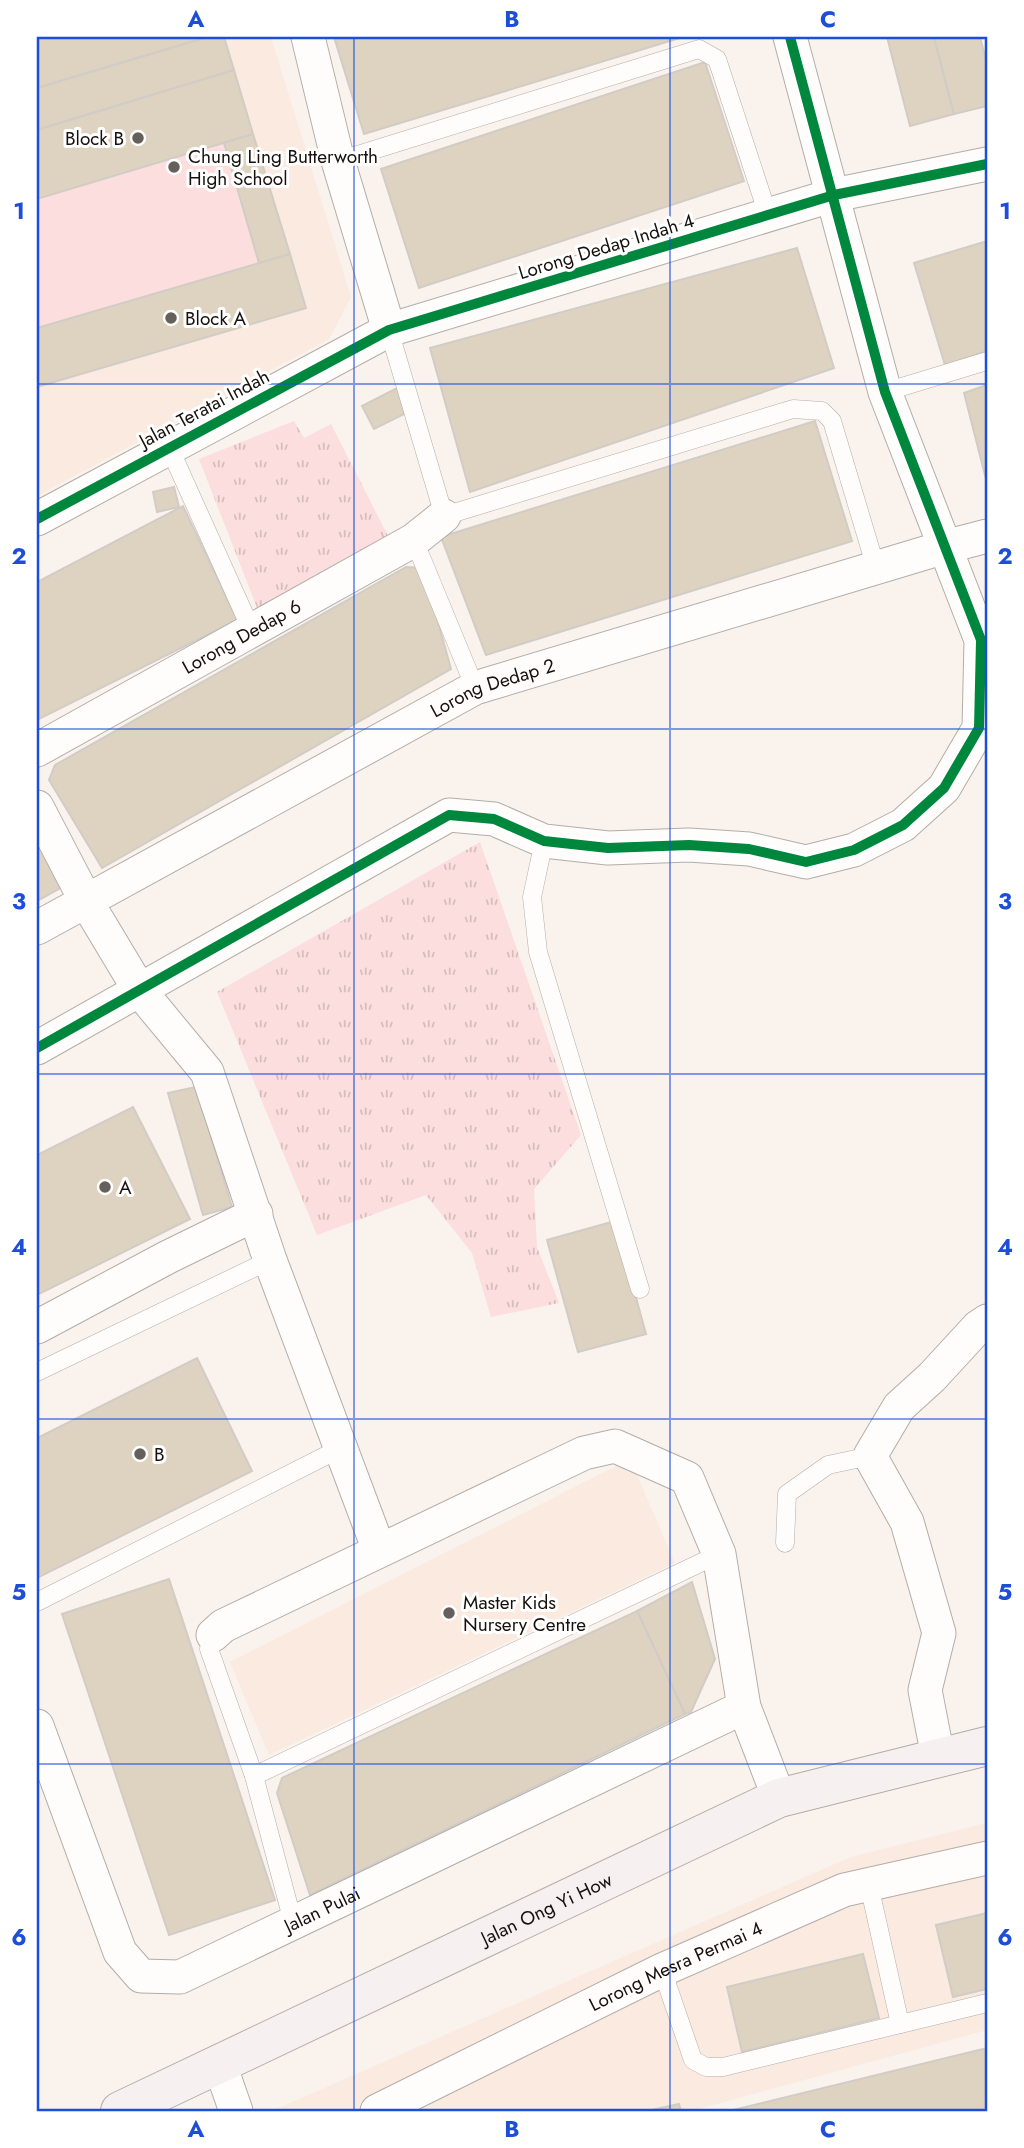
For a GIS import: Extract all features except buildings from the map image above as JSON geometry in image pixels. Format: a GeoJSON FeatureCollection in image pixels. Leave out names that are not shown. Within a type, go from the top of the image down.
{"type":"FeatureCollection","features":[{"type":"Feature","properties":{"kind":"main road","name":"Jalan Ong Yi How"},"geometry":{"type":"LineString","coordinates":[[120,2111],[779,1798],[987,1746]]}},
{"type":"Feature","properties":{"kind":"street"},"geometry":{"type":"LineString","coordinates":[[308,37],[338,161],[388,330]]}},
{"type":"Feature","properties":{"kind":"street"},"geometry":{"type":"LineString","coordinates":[[37,1048],[449,815],[494,819],[544,841],[608,848],[689,845],[749,849],[806,862],[854,850],[903,825],[944,788],[979,728],[981,640],[885,392],[790,37]]}},
{"type":"Feature","properties":{"kind":"street","name":"Lorong Dedap Indah 4"},"geometry":{"type":"LineString","coordinates":[[388,330],[834,195],[987,164]]}},
{"type":"Feature","properties":{"kind":"street","name":"Jalan Teratai Indah"},"geometry":{"type":"LineString","coordinates":[[37,519],[388,330]]}},
{"type":"Feature","properties":{"kind":"street","name":"Lorong Dedap 6"},"geometry":{"type":"LineString","coordinates":[[37,750],[414,540],[444,516]]}},
{"type":"Feature","properties":{"kind":"street","name":"Lorong Dedap 2"},"geometry":{"type":"LineString","coordinates":[[37,928],[475,688],[987,536]]}},
{"type":"Feature","properties":{"kind":"street"},"geometry":{"type":"LineString","coordinates":[[37,807],[86,901],[140,991],[207,1072],[270,1260],[379,1550]]}},
{"type":"Feature","properties":{"kind":"street"},"geometry":{"type":"LineString","coordinates":[[37,1327],[168,1257],[256,1214]]}},
{"type":"Feature","properties":{"kind":"street"},"geometry":{"type":"LineString","coordinates":[[938,1757],[925,1690],[939,1633],[907,1522],[870,1456],[900,1408],[978,1327],[987,1321]]}},
{"type":"Feature","properties":{"kind":"street"},"geometry":{"type":"LineString","coordinates":[[213,1635],[223,1626],[584,1453],[615,1447],[687,1478],[719,1554],[744,1707],[779,1798]]}},
{"type":"Feature","properties":{"kind":"street","name":"Jalan Pulai"},"geometry":{"type":"LineString","coordinates":[[37,1726],[120,1952],[141,1976],[180,1977],[744,1707]]}},
{"type":"Feature","properties":{"kind":"street","name":"Lorong Mesra Permai 4"},"geometry":{"type":"LineString","coordinates":[[377,2111],[662,1970],[844,1890],[987,1858]]}},
{"type":"Feature","properties":{"kind":"street"},"geometry":{"type":"LineString","coordinates":[[220,2065],[236,2111]]}},
{"type":"Feature","properties":{"kind":"lane"},"geometry":{"type":"LineString","coordinates":[[338,161],[699,49],[717,59],[768,215]]}},
{"type":"Feature","properties":{"kind":"lane"},"geometry":{"type":"LineString","coordinates":[[388,330],[444,516],[793,408],[822,411],[832,421],[876,568]]}},
{"type":"Feature","properties":{"kind":"lane"},"geometry":{"type":"LineString","coordinates":[[885,392],[987,361]]}},
{"type":"Feature","properties":{"kind":"lane"},"geometry":{"type":"LineString","coordinates":[[169,447],[251,629]]}},
{"type":"Feature","properties":{"kind":"lane"},"geometry":{"type":"LineString","coordinates":[[414,540],[475,688]]}},
{"type":"Feature","properties":{"kind":"lane"},"geometry":{"type":"LineString","coordinates":[[544,841],[532,897],[538,952],[640,1289]]}},
{"type":"Feature","properties":{"kind":"lane"},"geometry":{"type":"LineString","coordinates":[[37,1372],[270,1260]]}},
{"type":"Feature","properties":{"kind":"lane"},"geometry":{"type":"LineString","coordinates":[[37,1602],[341,1448]]}},
{"type":"Feature","properties":{"kind":"lane"},"geometry":{"type":"LineString","coordinates":[[785,1544],[787,1494],[828,1465],[870,1456]]}},
{"type":"Feature","properties":{"kind":"lane"},"geometry":{"type":"LineString","coordinates":[[254,1776],[719,1554]]}},
{"type":"Feature","properties":{"kind":"lane"},"geometry":{"type":"LineString","coordinates":[[213,1635],[209,1649],[254,1776],[293,1922]]}},
{"type":"Feature","properties":{"kind":"lane"},"geometry":{"type":"LineString","coordinates":[[869,1885],[900,2024]]}},
{"type":"Feature","properties":{"kind":"lane"},"geometry":{"type":"LineString","coordinates":[[662,1970],[693,2060],[706,2067],[723,2067],[987,2003]]}},
{"type":"Feature","properties":{"kind":"shaded area","name":"Chung Ling Butterworth High School"},"geometry":{"type":"Polygon","coordinates":[[[37,37],[271,37],[351,297],[329,339],[37,496],[37,37]]]}},
{"type":"Feature","properties":{"kind":"shaded area","name":"Master Kids Nursery Centre"},"geometry":{"type":"Polygon","coordinates":[[[630,1459],[675,1563],[269,1755],[230,1662],[630,1459]]]}},
{"type":"Feature","properties":{"kind":"shaded area"},"geometry":{"type":"Polygon","coordinates":[[[987,1823],[987,2030],[691,2111],[272,2111],[851,1857],[987,1823]]]}},
{"type":"Feature","properties":{"kind":"green space"},"geometry":{"type":"Polygon","coordinates":[[[224,143],[259,263],[37,328],[37,199],[224,143]]]}},
{"type":"Feature","properties":{"kind":"green space"},"geometry":{"type":"Polygon","coordinates":[[[294,421],[304,438],[331,424],[388,536],[258,610],[199,459],[294,421]]]}},
{"type":"Feature","properties":{"kind":"green space"},"geometry":{"type":"Polygon","coordinates":[[[480,842],[581,1135],[534,1189],[537,1247],[559,1303],[491,1317],[472,1253],[426,1195],[317,1235],[217,992],[480,842]]]}},
{"type":"Feature","properties":{"kind":"cycle path"},"geometry":{"type":"LineString","coordinates":[[37,1048],[449,815],[494,819],[544,841],[608,848],[689,845],[749,849],[806,862],[854,850],[903,825],[944,788],[979,728],[981,640],[885,392],[790,37]]}},
{"type":"Feature","properties":{"kind":"cycle path"},"geometry":{"type":"LineString","coordinates":[[37,519],[389,330],[834,195],[987,164]]}},
{"type":"Feature","properties":{"kind":"place","name":"Block B"},"geometry":{"type":"Point","coordinates":[138,138]}},
{"type":"Feature","properties":{"kind":"place","name":"Chung Ling Butterworth High School"},"geometry":{"type":"Point","coordinates":[174,167]}},
{"type":"Feature","properties":{"kind":"place","name":"Block A"},"geometry":{"type":"Point","coordinates":[171,318]}},
{"type":"Feature","properties":{"kind":"place","name":"A"},"geometry":{"type":"Point","coordinates":[105,1187]}},
{"type":"Feature","properties":{"kind":"place","name":"B"},"geometry":{"type":"Point","coordinates":[140,1454]}},
{"type":"Feature","properties":{"kind":"place","name":"Master Kids Nursery Centre"},"geometry":{"type":"Point","coordinates":[449,1613]}}]}
